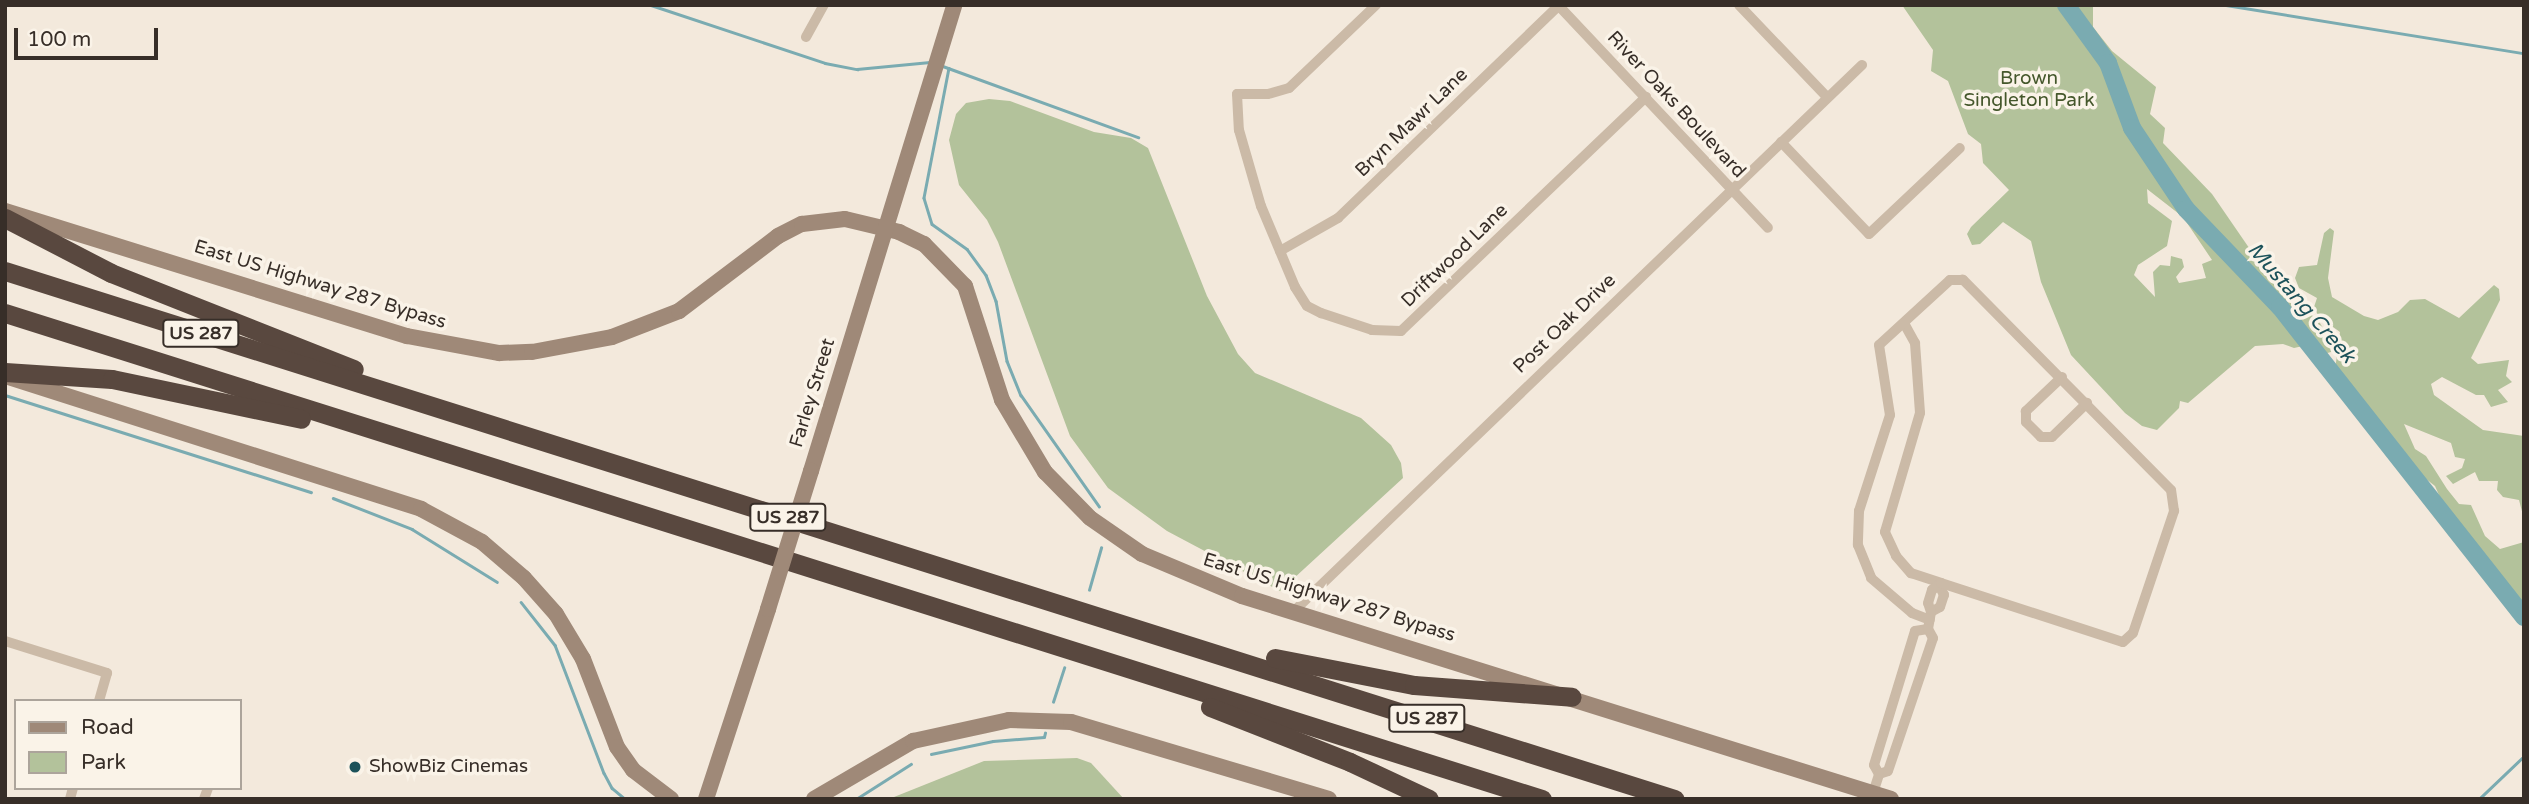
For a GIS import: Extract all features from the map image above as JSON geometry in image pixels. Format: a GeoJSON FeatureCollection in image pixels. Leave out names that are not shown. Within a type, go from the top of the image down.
{"type":"FeatureCollection","features":[{"type":"Feature","properties":{"kind":"highway"},"geometry":{"type":"LineString","coordinates":[[5,218],[111,273],[360,371],[397,394]]}},
{"type":"Feature","properties":{"kind":"highway","name":"US 287"},"geometry":{"type":"LineString","coordinates":[[5,271],[1675,799]]}},
{"type":"Feature","properties":{"kind":"highway","name":"US 287"},"geometry":{"type":"LineString","coordinates":[[5,313],[1542,799]]}},
{"type":"Feature","properties":{"kind":"highway"},"geometry":{"type":"LineString","coordinates":[[5,374],[112,379],[319,423],[468,468],[489,467]]}},
{"type":"Feature","properties":{"kind":"highway"},"geometry":{"type":"LineString","coordinates":[[1178,640],[1414,685],[1572,697]]}},
{"type":"Feature","properties":{"kind":"highway"},"geometry":{"type":"LineString","coordinates":[[1118,664],[1140,680],[1350,761],[1429,799]]}},
{"type":"Feature","properties":{"kind":"main road","name":"Farley Street"},"geometry":{"type":"LineString","coordinates":[[709,797],[954,5]]}},
{"type":"Feature","properties":{"kind":"main road","name":"East US Highway 287 Bypass"},"geometry":{"type":"LineString","coordinates":[[5,211],[407,336],[499,352],[571,347],[612,337],[679,311],[778,236],[802,224],[845,219],[883,229],[923,244],[965,286],[1002,400],[1045,472],[1090,518],[1142,554],[1175,570],[1294,611],[1891,799]]}},
{"type":"Feature","properties":{"kind":"main road"},"geometry":{"type":"LineString","coordinates":[[5,374],[421,509],[482,541],[524,578],[556,614],[583,659],[617,747],[633,770],[671,799]]}},
{"type":"Feature","properties":{"kind":"main road"},"geometry":{"type":"LineString","coordinates":[[814,799],[913,741],[1009,720],[1071,722],[1329,799]]}},
{"type":"Feature","properties":{"kind":"street"},"geometry":{"type":"LineString","coordinates":[[806,37],[824,5]]}},
{"type":"Feature","properties":{"kind":"street","name":"Driftwood Lane"},"geometry":{"type":"LineString","coordinates":[[1376,5],[1289,88],[1268,94],[1237,94],[1239,130],[1280,251],[1295,287],[1313,310],[1372,330],[1401,331],[1646,97]]}},
{"type":"Feature","properties":{"kind":"street","name":"River Oaks Boulevard"},"geometry":{"type":"LineString","coordinates":[[1558,5],[1768,228]]}},
{"type":"Feature","properties":{"kind":"street","name":"Bryn Mawr Lane"},"geometry":{"type":"LineString","coordinates":[[1280,251],[1338,218],[1558,5]]}},
{"type":"Feature","properties":{"kind":"street"},"geometry":{"type":"LineString","coordinates":[[1745,7],[1827,97]]}},
{"type":"Feature","properties":{"kind":"street","name":"Post Oak Drive"},"geometry":{"type":"LineString","coordinates":[[1294,611],[1862,65]]}},
{"type":"Feature","properties":{"kind":"street"},"geometry":{"type":"LineString","coordinates":[[1781,142],[1869,234],[1960,148]]}},
{"type":"Feature","properties":{"kind":"street"},"geometry":{"type":"LineString","coordinates":[[1905,325],[1914,343],[1920,413],[1885,532],[1896,556],[1911,573],[1941,585],[2123,642],[2133,633],[2175,501],[2171,490],[2087,402],[1964,280],[1950,280],[1905,325],[1880,345],[1890,415],[1859,511],[1858,545],[1871,578],[1912,613],[1929,620]]}},
{"type":"Feature","properties":{"kind":"street"},"geometry":{"type":"LineString","coordinates":[[2062,377],[2026,411],[2026,422],[2041,437],[2052,437],[2087,402]]}},
{"type":"Feature","properties":{"kind":"street"},"geometry":{"type":"LineString","coordinates":[[1873,793],[1880,774],[1888,771],[1933,638],[1929,620],[1932,590],[1941,585]]}},
{"type":"Feature","properties":{"kind":"street"},"geometry":{"type":"LineString","coordinates":[[1880,774],[1874,765],[1916,631],[1929,620]]}},
{"type":"Feature","properties":{"kind":"street"},"geometry":{"type":"LineString","coordinates":[[5,641],[107,673],[100,699]]}},
{"type":"Feature","properties":{"kind":"green space","name":"Brown Singleton Park"},"geometry":{"type":"Polygon","coordinates":[[[1902,5],[2093,5],[2093,27],[2112,51],[2156,87],[2150,114],[2165,128],[2163,143],[2212,194],[2256,258],[2280,276],[2296,303],[2318,320],[2333,344],[2331,352],[2320,355],[2312,344],[2294,348],[2283,344],[2255,346],[2188,403],[2180,401],[2179,408],[2157,430],[2142,426],[2125,413],[2071,355],[2041,282],[2031,241],[2003,222],[1980,244],[1972,245],[1967,234],[1971,227],[2009,190],[1983,163],[1981,144],[1968,134],[1948,81],[1931,71],[1933,50],[1902,5]],[[2147,189],[2148,203],[2172,221],[2167,246],[2138,265],[2134,275],[2155,297],[2153,272],[2160,265],[2170,266],[2171,256],[2182,259],[2184,267],[2176,277],[2179,283],[2206,278],[2202,264],[2212,260],[2183,217],[2147,189]]]}},
{"type":"Feature","properties":{"kind":"green space"},"geometry":{"type":"Polygon","coordinates":[[[989,99],[1010,101],[1094,132],[1131,138],[1148,148],[1207,296],[1238,354],[1255,373],[1361,418],[1391,445],[1401,463],[1403,478],[1280,591],[1167,531],[1108,488],[1070,436],[998,242],[987,220],[959,185],[949,140],[956,114],[966,103],[989,99]]]}},
{"type":"Feature","properties":{"kind":"green space"},"geometry":{"type":"Polygon","coordinates":[[[2330,228],[2334,231],[2328,278],[2332,297],[2364,316],[2378,320],[2398,312],[2410,300],[2425,299],[2459,318],[2494,285],[2499,289],[2500,300],[2471,358],[2478,364],[2509,360],[2506,376],[2512,382],[2498,390],[2508,402],[2491,407],[2484,395],[2476,395],[2442,377],[2431,384],[2434,395],[2483,430],[2524,436],[2524,519],[2519,500],[2503,497],[2497,490],[2498,481],[2479,481],[2475,472],[2453,484],[2446,476],[2462,468],[2465,459],[2455,457],[2451,443],[2404,424],[2415,449],[2426,456],[2459,504],[2471,505],[2485,536],[2500,549],[2524,542],[2524,606],[2449,518],[2435,486],[2371,436],[2370,412],[2335,370],[2340,332],[2319,317],[2314,307],[2317,298],[2299,288],[2295,278],[2299,267],[2317,265],[2324,233],[2330,228]]]}},
{"type":"Feature","properties":{"kind":"green space"},"geometry":{"type":"Polygon","coordinates":[[[1077,758],[1091,763],[1124,799],[889,799],[984,761],[1077,758]]]}},
{"type":"Feature","properties":{"kind":"waterway"},"geometry":{"type":"LineString","coordinates":[[651,5],[825,63],[857,69],[930,62]]}},
{"type":"Feature","properties":{"kind":"waterway","name":"Mustang Creek"},"geometry":{"type":"LineString","coordinates":[[2066,5],[2108,63],[2132,128],[2186,209],[2280,307],[2524,617]]}},
{"type":"Feature","properties":{"kind":"waterway"},"geometry":{"type":"LineString","coordinates":[[2226,5],[2524,53]]}},
{"type":"Feature","properties":{"kind":"waterway"},"geometry":{"type":"LineString","coordinates":[[940,65],[1138,137]]}},
{"type":"Feature","properties":{"kind":"waterway"},"geometry":{"type":"LineString","coordinates":[[949,68],[924,198],[932,224],[967,249],[986,275],[996,301],[1007,361],[1021,395],[1099,506]]}},
{"type":"Feature","properties":{"kind":"waterway"},"geometry":{"type":"LineString","coordinates":[[5,395],[311,492]]}},
{"type":"Feature","properties":{"kind":"waterway"},"geometry":{"type":"LineString","coordinates":[[333,498],[412,529],[497,582]]}},
{"type":"Feature","properties":{"kind":"waterway"},"geometry":{"type":"LineString","coordinates":[[1089,590],[1101,548]]}},
{"type":"Feature","properties":{"kind":"waterway"},"geometry":{"type":"LineString","coordinates":[[521,602],[555,645],[604,773],[612,788],[625,799]]}},
{"type":"Feature","properties":{"kind":"waterway"},"geometry":{"type":"LineString","coordinates":[[1053,702],[1064,668]]}},
{"type":"Feature","properties":{"kind":"waterway"},"geometry":{"type":"LineString","coordinates":[[931,754],[993,741],[1044,737],[1045,733]]}},
{"type":"Feature","properties":{"kind":"waterway"},"geometry":{"type":"LineString","coordinates":[[2479,799],[2524,756]]}},
{"type":"Feature","properties":{"kind":"waterway"},"geometry":{"type":"LineString","coordinates":[[856,799],[911,764]]}},
{"type":"Feature","properties":{"kind":"place","name":"ShowBiz Cinemas"},"geometry":{"type":"Point","coordinates":[355,767]}}]}
